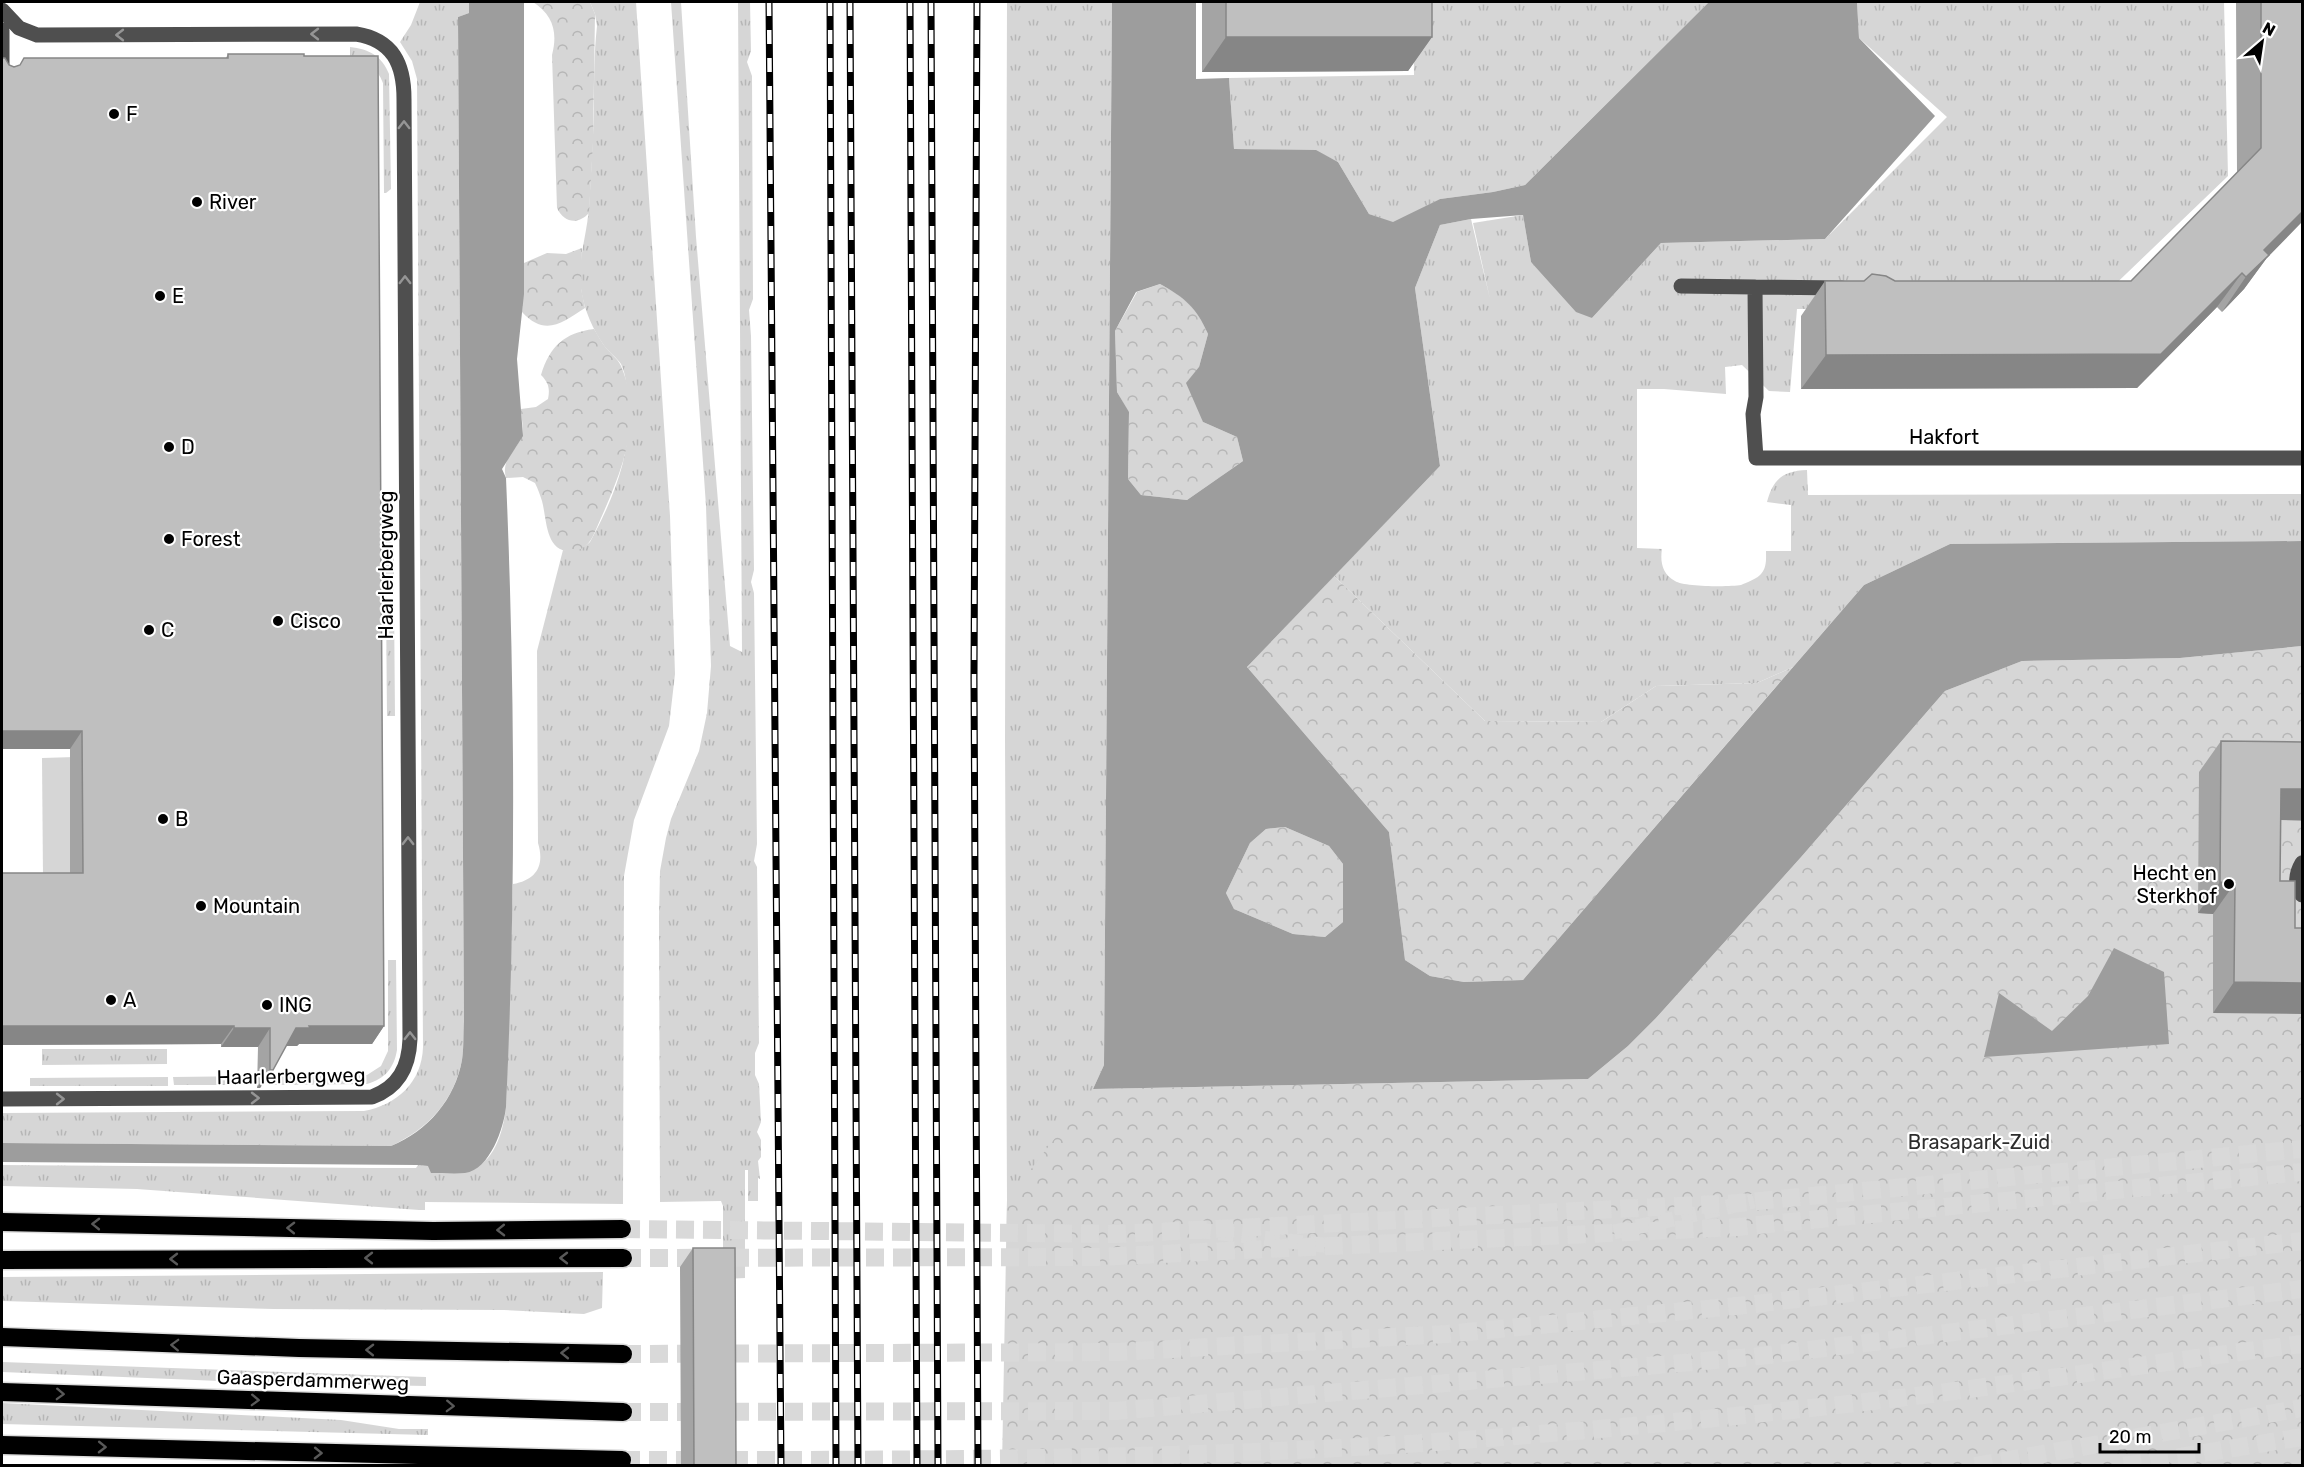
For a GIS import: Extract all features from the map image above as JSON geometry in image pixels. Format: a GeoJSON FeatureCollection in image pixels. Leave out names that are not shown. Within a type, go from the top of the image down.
{"type":"FeatureCollection","features":[{"type":"Feature","properties":{"kind":"highway"},"geometry":{"type":"LineString","coordinates":[[2,1222],[433,1231],[622,1228]]}},
{"type":"Feature","properties":{"kind":"highway"},"geometry":{"type":"LineString","coordinates":[[2,1260],[623,1258]]}},
{"type":"Feature","properties":{"kind":"highway","name":"Gaasperdammerweg"},"geometry":{"type":"LineString","coordinates":[[2,1337],[299,1348],[623,1354]]}},
{"type":"Feature","properties":{"kind":"highway","name":"Gaasperdammerweg"},"geometry":{"type":"LineString","coordinates":[[2,1392],[623,1412]]}},
{"type":"Feature","properties":{"kind":"highway"},"geometry":{"type":"LineString","coordinates":[[2,1445],[622,1460]]}},
{"type":"Feature","properties":{"kind":"street","name":"Haarlerbergweg"},"geometry":{"type":"LineString","coordinates":[[2,10],[19,28],[37,35],[356,34],[371,37],[382,44],[395,56],[401,67],[404,79],[410,1039],[409,1057],[401,1076],[386,1091],[372,1096],[2,1099]]}},
{"type":"Feature","properties":{"kind":"street"},"geometry":{"type":"LineString","coordinates":[[2,30],[2,75]]}},
{"type":"Feature","properties":{"kind":"street"},"geometry":{"type":"LineString","coordinates":[[1681,286],[1859,288]]}},
{"type":"Feature","properties":{"kind":"street","name":"Hakfort"},"geometry":{"type":"LineString","coordinates":[[1755,287],[1756,397],[1753,414],[1756,458],[2302,458]]}},
{"type":"Feature","properties":{"kind":"street"},"geometry":{"type":"LineString","coordinates":[[2302,863],[2297,875],[2298,890],[2302,895]]}},
{"type":"Feature","properties":{"kind":"green space"},"geometry":{"type":"Polygon","coordinates":[[[420,2],[469,2],[469,13],[458,17],[464,1023],[463,1055],[458,1075],[446,1101],[428,1122],[391,1146],[2,1143],[2,1113],[364,1111],[376,1108],[397,1097],[406,1090],[418,1071],[423,1047],[417,79],[412,61],[400,42],[411,25],[420,2]]]}},
{"type":"Feature","properties":{"kind":"green space"},"geometry":{"type":"Polygon","coordinates":[[[533,2],[590,2],[595,14],[593,143],[589,213],[576,221],[563,217],[557,208],[552,55],[554,32],[549,18],[533,2]]]}},
{"type":"Feature","properties":{"kind":"green space"},"geometry":{"type":"Polygon","coordinates":[[[590,2],[636,2],[670,516],[675,674],[669,726],[634,820],[624,876],[623,1204],[425,1202],[425,1210],[419,1210],[137,1189],[2,1186],[2,1165],[416,1168],[418,1165],[429,1166],[432,1173],[453,1172],[469,1170],[482,1164],[498,1142],[506,1107],[513,884],[533,875],[537,871],[540,859],[537,651],[563,550],[584,547],[590,542],[614,491],[628,438],[628,400],[624,372],[621,364],[605,347],[593,327],[584,305],[580,279],[589,208],[594,120],[597,26],[590,2]]]}},
{"type":"Feature","properties":{"kind":"green space"},"geometry":{"type":"Polygon","coordinates":[[[671,2],[681,2],[696,237],[730,646],[742,652],[738,2],[750,2],[751,51],[747,62],[752,76],[753,299],[749,310],[754,570],[751,582],[754,593],[757,844],[754,861],[757,867],[759,1043],[755,1053],[755,1075],[759,1084],[761,1122],[757,1132],[761,1140],[761,1157],[758,1161],[760,1179],[758,1178],[758,1201],[748,1201],[748,1170],[745,1170],[745,1278],[723,1279],[723,1206],[721,1201],[660,1202],[660,871],[671,819],[699,751],[707,713],[711,666],[706,506],[671,2]]]}},
{"type":"Feature","properties":{"kind":"green space"},"geometry":{"type":"Polygon","coordinates":[[[1007,2],[1112,2],[1104,1065],[1093,1089],[2302,1465],[1004,1466],[1007,1200],[1005,739],[1007,2]]]}},
{"type":"Feature","properties":{"kind":"green space"},"geometry":{"type":"Polygon","coordinates":[[[1413,2],[1709,2],[1525,185],[1440,199],[1393,223],[1369,214],[1338,162],[1316,151],[1234,149],[1229,78],[1414,75],[1413,2]]]}},
{"type":"Feature","properties":{"kind":"green space"},"geometry":{"type":"Polygon","coordinates":[[[1857,2],[2224,2],[2228,176],[2101,298],[1949,308],[1797,309],[1790,392],[1769,391],[1742,365],[1725,367],[1726,394],[1637,389],[1637,548],[1662,549],[1661,558],[1667,575],[1680,583],[1727,586],[1749,582],[1763,571],[1766,551],[1791,551],[1791,505],[1767,502],[1772,487],[1785,474],[1807,470],[1808,495],[2302,494],[2302,541],[1950,544],[1864,585],[1793,667],[1757,683],[1656,686],[1601,722],[1485,721],[1334,576],[1440,466],[1415,288],[1440,225],[1471,219],[1490,299],[1473,223],[1523,215],[1531,262],[1592,318],[1661,243],[1825,239],[1947,117],[1859,38],[1857,2]]]}},
{"type":"Feature","properties":{"kind":"green space"},"geometry":{"type":"Polygon","coordinates":[[[350,47],[374,54],[383,62],[389,74],[391,189],[386,193],[384,193],[383,83],[378,73],[370,65],[350,56],[350,47]]]}},
{"type":"Feature","properties":{"kind":"green space"},"geometry":{"type":"Polygon","coordinates":[[[582,248],[581,288],[585,308],[554,325],[546,326],[530,320],[522,312],[524,263],[547,253],[566,254],[582,248]]]}},
{"type":"Feature","properties":{"kind":"green space"},"geometry":{"type":"Polygon","coordinates":[[[1160,284],[1189,304],[1208,334],[1199,367],[1203,422],[1237,437],[1243,461],[1187,500],[1141,495],[1128,479],[1129,413],[1117,392],[1115,331],[1137,292],[1160,284]]]}},
{"type":"Feature","properties":{"kind":"green space"},"geometry":{"type":"Polygon","coordinates":[[[594,329],[604,346],[621,366],[628,388],[631,410],[630,431],[619,473],[592,537],[586,546],[580,549],[564,550],[552,541],[535,483],[523,477],[506,478],[505,466],[522,435],[521,409],[536,407],[548,399],[548,386],[541,375],[549,356],[566,338],[594,329]]]}},
{"type":"Feature","properties":{"kind":"green space"},"geometry":{"type":"Polygon","coordinates":[[[386,541],[392,543],[394,547],[394,596],[386,596],[386,541]]]}},
{"type":"Feature","properties":{"kind":"green space"},"geometry":{"type":"Polygon","coordinates":[[[1334,576],[1485,721],[1601,722],[1656,686],[1757,683],[1793,667],[1523,980],[1464,982],[1430,976],[1405,960],[1389,832],[1247,667],[1334,576]]]}},
{"type":"Feature","properties":{"kind":"green space"},"geometry":{"type":"Polygon","coordinates":[[[394,601],[395,716],[387,716],[386,602],[394,601]]]}},
{"type":"Feature","properties":{"kind":"green space","name":"Brasapark-Zuid"},"geometry":{"type":"Polygon","coordinates":[[[2302,646],[2302,1465],[1002,1466],[1007,1200],[1093,1089],[1588,1079],[1628,1046],[1656,1018],[1802,856],[1945,691],[2022,661],[2180,658],[2302,646]]]}},
{"type":"Feature","properties":{"kind":"green space"},"geometry":{"type":"Polygon","coordinates":[[[75,757],[76,878],[43,878],[42,758],[75,757]]]}},
{"type":"Feature","properties":{"kind":"green space"},"geometry":{"type":"Polygon","coordinates":[[[1285,827],[1329,846],[1343,864],[1343,922],[1325,937],[1293,934],[1234,909],[1226,893],[1250,843],[1266,829],[1285,827]]]}},
{"type":"Feature","properties":{"kind":"green space"},"geometry":{"type":"Polygon","coordinates":[[[388,960],[396,960],[397,1050],[388,1072],[367,1084],[268,1085],[268,1076],[367,1075],[381,1066],[388,1051],[388,960]]]}},
{"type":"Feature","properties":{"kind":"green space"},"geometry":{"type":"Polygon","coordinates":[[[42,1049],[167,1049],[167,1064],[42,1065],[42,1049]]]}},
{"type":"Feature","properties":{"kind":"green space"},"geometry":{"type":"Polygon","coordinates":[[[263,1076],[263,1085],[174,1085],[173,1077],[263,1076]]]}},
{"type":"Feature","properties":{"kind":"green space"},"geometry":{"type":"Polygon","coordinates":[[[168,1077],[168,1086],[30,1086],[30,1078],[168,1077]]]}},
{"type":"Feature","properties":{"kind":"green space"},"geometry":{"type":"Polygon","coordinates":[[[603,1272],[602,1308],[584,1314],[504,1310],[274,1309],[2,1301],[2,1277],[603,1272]]]}},
{"type":"Feature","properties":{"kind":"green space"},"geometry":{"type":"Polygon","coordinates":[[[2,1362],[426,1377],[426,1386],[267,1383],[2,1372],[2,1362]]]}},
{"type":"Feature","properties":{"kind":"green space"},"geometry":{"type":"Polygon","coordinates":[[[2,1403],[341,1420],[399,1429],[428,1429],[428,1435],[2,1424],[2,1403]]]}},
{"type":"Feature","properties":{"kind":"shaded area"},"geometry":{"type":"Polygon","coordinates":[[[469,2],[524,2],[524,294],[517,359],[523,436],[502,469],[506,478],[511,635],[513,871],[506,1107],[499,1136],[482,1164],[465,1173],[431,1173],[428,1166],[418,1165],[2,1162],[2,1143],[391,1146],[417,1132],[428,1122],[438,1112],[453,1088],[462,1060],[464,1022],[458,17],[469,13],[469,2]]]}},
{"type":"Feature","properties":{"kind":"shaded area"},"geometry":{"type":"Polygon","coordinates":[[[1112,2],[1196,2],[1196,79],[1229,78],[1234,149],[1316,150],[1338,162],[1369,214],[1393,222],[1440,199],[1525,185],[1709,2],[1857,2],[1859,38],[1935,116],[1825,239],[1661,243],[1592,318],[1576,312],[1531,262],[1523,215],[1471,219],[1440,225],[1415,288],[1440,466],[1247,667],[1389,832],[1405,960],[1430,976],[1464,982],[1523,980],[1864,585],[1950,544],[2302,541],[2302,646],[2180,658],[2022,661],[1945,691],[1802,856],[1656,1018],[1628,1046],[1588,1079],[1093,1089],[1104,1065],[1112,2]],[[1160,284],[1136,292],[1115,331],[1117,392],[1129,412],[1128,479],[1141,495],[1187,500],[1243,461],[1237,437],[1203,422],[1186,383],[1199,367],[1208,334],[1189,304],[1160,284]],[[1285,827],[1266,829],[1250,843],[1226,893],[1234,909],[1293,934],[1325,937],[1343,922],[1343,864],[1329,846],[1285,827]]]}},
{"type":"Feature","properties":{"kind":"shaded area"},"geometry":{"type":"Polygon","coordinates":[[[2114,948],[2164,972],[2169,1044],[1984,1057],[1999,993],[2052,1031],[2088,996],[2114,948]]]}},
{"type":"Feature","properties":{"kind":"building"},"geometry":{"type":"Polygon","coordinates":[[[1226,2],[1432,2],[1432,37],[1226,37],[1226,2]]]}},
{"type":"Feature","properties":{"kind":"building"},"geometry":{"type":"Polygon","coordinates":[[[2261,2],[2302,2],[2302,212],[2264,250],[2269,255],[2246,277],[2242,273],[2161,354],[1826,355],[1825,281],[1864,281],[1872,274],[1886,276],[1895,281],[2131,281],[2261,148],[2261,2]]]}},
{"type":"Feature","properties":{"kind":"building"},"geometry":{"type":"Polygon","coordinates":[[[228,54],[378,56],[384,1026],[296,1028],[273,1070],[270,1070],[270,1028],[2,1026],[2,873],[83,873],[82,731],[2,731],[2,58],[14,67],[20,65],[24,58],[228,58],[228,54]]]}},
{"type":"Feature","properties":{"kind":"building"},"geometry":{"type":"Polygon","coordinates":[[[2221,741],[2302,742],[2302,789],[2281,789],[2280,881],[2295,881],[2295,928],[2302,928],[2302,983],[2234,982],[2235,883],[2220,882],[2221,741]]]}},
{"type":"Feature","properties":{"kind":"building"},"geometry":{"type":"Polygon","coordinates":[[[693,1248],[735,1248],[736,1466],[694,1466],[693,1248]]]}},
{"type":"Feature","properties":{"kind":"tunnel"},"geometry":{"type":"LineString","coordinates":[[622,1229],[1117,1234],[1738,1203],[2302,1149]]}},
{"type":"Feature","properties":{"kind":"tunnel"},"geometry":{"type":"LineString","coordinates":[[623,1258],[1097,1257],[1738,1227],[2302,1172]]}},
{"type":"Feature","properties":{"kind":"tunnel"},"geometry":{"type":"LineString","coordinates":[[1614,1232],[1754,1201]]}},
{"type":"Feature","properties":{"kind":"tunnel"},"geometry":{"type":"LineString","coordinates":[[1196,1230],[1331,1246]]}},
{"type":"Feature","properties":{"kind":"tunnel"},"geometry":{"type":"LineString","coordinates":[[623,1354],[1116,1352],[1447,1334],[1746,1305],[2302,1241]]}},
{"type":"Feature","properties":{"kind":"tunnel"},"geometry":{"type":"LineString","coordinates":[[623,1412],[1116,1411],[1752,1357],[2302,1289]]}},
{"type":"Feature","properties":{"kind":"tunnel"},"geometry":{"type":"LineString","coordinates":[[622,1460],[1050,1458],[1264,1452],[1477,1439],[1676,1422],[1874,1401],[2302,1344]]}},
{"type":"Feature","properties":{"kind":"tunnel"},"geometry":{"type":"LineString","coordinates":[[1975,1466],[2302,1408]]}},
{"type":"Feature","properties":{"kind":"tunnel"},"geometry":{"type":"LineString","coordinates":[[2124,1466],[2302,1437]]}},
{"type":"Feature","properties":{"kind":"railway"},"geometry":{"type":"LineString","coordinates":[[769,2],[781,1466]]}},
{"type":"Feature","properties":{"kind":"railway"},"geometry":{"type":"LineString","coordinates":[[830,2],[836,1466]]}},
{"type":"Feature","properties":{"kind":"railway"},"geometry":{"type":"LineString","coordinates":[[850,2],[858,1466]]}},
{"type":"Feature","properties":{"kind":"railway"},"geometry":{"type":"LineString","coordinates":[[910,2],[917,1466]]}},
{"type":"Feature","properties":{"kind":"railway"},"geometry":{"type":"LineString","coordinates":[[931,2],[938,1466]]}},
{"type":"Feature","properties":{"kind":"railway"},"geometry":{"type":"LineString","coordinates":[[977,2],[974,679],[978,1466]]}},
{"type":"Feature","properties":{"kind":"place","name":"F"},"geometry":{"type":"Point","coordinates":[114,114]}},
{"type":"Feature","properties":{"kind":"place","name":"River"},"geometry":{"type":"Point","coordinates":[197,202]}},
{"type":"Feature","properties":{"kind":"place","name":"E"},"geometry":{"type":"Point","coordinates":[160,296]}},
{"type":"Feature","properties":{"kind":"place","name":"D"},"geometry":{"type":"Point","coordinates":[169,447]}},
{"type":"Feature","properties":{"kind":"place","name":"Forest"},"geometry":{"type":"Point","coordinates":[169,539]}},
{"type":"Feature","properties":{"kind":"place","name":"Cisco"},"geometry":{"type":"Point","coordinates":[278,621]}},
{"type":"Feature","properties":{"kind":"place","name":"C"},"geometry":{"type":"Point","coordinates":[149,630]}},
{"type":"Feature","properties":{"kind":"place","name":"B"},"geometry":{"type":"Point","coordinates":[163,819]}},
{"type":"Feature","properties":{"kind":"place","name":"Hecht en Sterkhof"},"geometry":{"type":"Point","coordinates":[2229,884]}},
{"type":"Feature","properties":{"kind":"place","name":"Mountain"},"geometry":{"type":"Point","coordinates":[201,906]}},
{"type":"Feature","properties":{"kind":"place","name":"A"},"geometry":{"type":"Point","coordinates":[111,1000]}},
{"type":"Feature","properties":{"kind":"place","name":"ING"},"geometry":{"type":"Point","coordinates":[267,1005]}}]}
